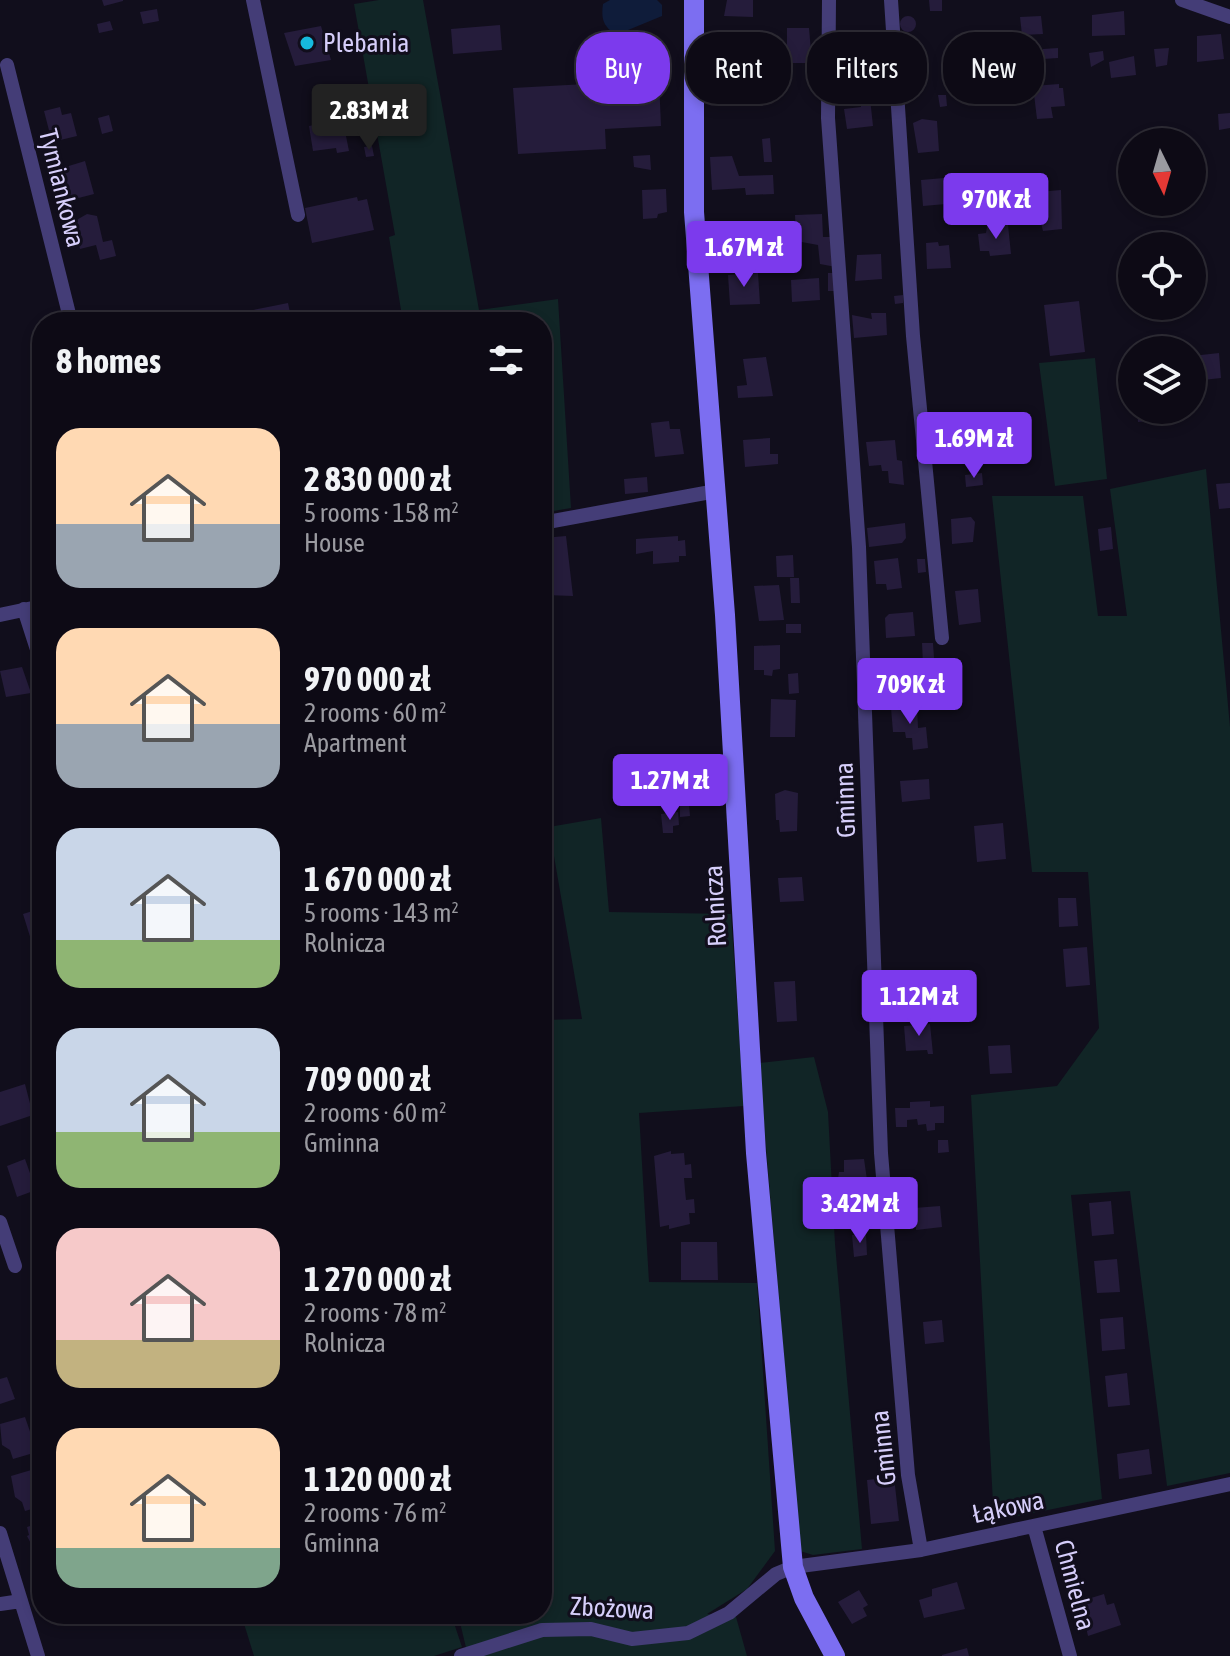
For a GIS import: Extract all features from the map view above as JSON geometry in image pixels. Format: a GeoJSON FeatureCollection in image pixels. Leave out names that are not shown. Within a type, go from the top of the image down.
{"type":"FeatureCollection","features":[{"type":"Feature","properties":{"kind":"street"},"geometry":{"type":"LineString","coordinates":[[253,0],[298,215]]}},
{"type":"Feature","properties":{"kind":"street","name":"Rolnicza"},"geometry":{"type":"LineString","coordinates":[[694,0],[694,212],[716,491],[756,1153],[793,1567],[804,1598],[835,1656]]}},
{"type":"Feature","properties":{"kind":"street","name":"Gminna"},"geometry":{"type":"LineString","coordinates":[[829,0],[828,118],[859,547],[880,1137],[908,1475],[921,1550]]}},
{"type":"Feature","properties":{"kind":"street"},"geometry":{"type":"LineString","coordinates":[[891,0],[913,336],[942,638]]}},
{"type":"Feature","properties":{"kind":"street"},"geometry":{"type":"LineString","coordinates":[[1182,0],[1230,17]]}},
{"type":"Feature","properties":{"kind":"street","name":"Tymiankowa"},"geometry":{"type":"LineString","coordinates":[[7,65],[69,312]]}},
{"type":"Feature","properties":{"kind":"street"},"geometry":{"type":"LineString","coordinates":[[552,521],[716,491]]}},
{"type":"Feature","properties":{"kind":"street"},"geometry":{"type":"LineString","coordinates":[[0,615],[32,608]]}},
{"type":"Feature","properties":{"kind":"street"},"geometry":{"type":"LineString","coordinates":[[24,609],[32,634]]}},
{"type":"Feature","properties":{"kind":"street"},"geometry":{"type":"LineString","coordinates":[[0,1222],[15,1266]]}},
{"type":"Feature","properties":{"kind":"street","name":"Łąkowa"},"geometry":{"type":"LineString","coordinates":[[793,1567],[921,1550],[1230,1484]]}},
{"type":"Feature","properties":{"kind":"street","name":"Chmielna"},"geometry":{"type":"LineString","coordinates":[[1034,1526],[1070,1656]]}},
{"type":"Feature","properties":{"kind":"street"},"geometry":{"type":"LineString","coordinates":[[0,1533],[38,1656]]}},
{"type":"Feature","properties":{"kind":"street","name":"Zbożowa"},"geometry":{"type":"LineString","coordinates":[[461,1656],[542,1630],[591,1629],[632,1639],[688,1633],[729,1613],[776,1574],[793,1567]]}},
{"type":"Feature","properties":{"kind":"street"},"geometry":{"type":"LineString","coordinates":[[0,1604],[21,1601]]}},
{"type":"Feature","properties":{"kind":"green space"},"geometry":{"type":"Polygon","coordinates":[[[379,0],[423,0],[479,310],[558,299],[571,508],[552,511],[552,312],[401,312],[389,237],[395,235],[354,4],[379,0]]]}},
{"type":"Feature","properties":{"kind":"green space"},"geometry":{"type":"Polygon","coordinates":[[[1095,358],[1107,479],[1055,486],[1039,363],[1095,358]]]}},
{"type":"Feature","properties":{"kind":"green space"},"geometry":{"type":"Polygon","coordinates":[[[1206,469],[1230,727],[1230,1473],[1167,1486],[1130,1191],[1071,1195],[1102,1499],[994,1521],[971,1095],[1057,1086],[1099,1028],[1088,872],[1032,872],[992,496],[1083,496],[1098,616],[1127,616],[1110,489],[1206,469]]]}},
{"type":"Feature","properties":{"kind":"green space"},"geometry":{"type":"Polygon","coordinates":[[[601,818],[609,912],[731,914],[744,1106],[639,1113],[649,1282],[757,1283],[775,1551],[747,1589],[707,1614],[736,1617],[747,1656],[468,1656],[460,1624],[552,1624],[552,1020],[582,1019],[552,844],[552,826],[601,818]]]}},
{"type":"Feature","properties":{"kind":"green space"},"geometry":{"type":"Polygon","coordinates":[[[814,1057],[828,1112],[835,1244],[862,1549],[813,1555],[800,1551],[759,1063],[814,1057]]]}},
{"type":"Feature","properties":{"kind":"green space"},"geometry":{"type":"Polygon","coordinates":[[[244,1624],[454,1624],[462,1647],[434,1656],[254,1656],[244,1624]]]}},
{"type":"Feature","properties":{"kind":"water"},"geometry":{"type":"Polygon","coordinates":[[[610,0],[657,0],[662,5],[662,16],[623,32],[613,32],[603,18],[603,4],[610,0]]]}},
{"type":"Feature","properties":{"kind":"building"},"geometry":{"type":"Polygon","coordinates":[[[102,0],[123,0],[123,1],[104,6],[102,0]]]}},
{"type":"Feature","properties":{"kind":"building"},"geometry":{"type":"Polygon","coordinates":[[[727,0],[753,0],[753,17],[724,16],[727,0]]]}},
{"type":"Feature","properties":{"kind":"building"},"geometry":{"type":"Polygon","coordinates":[[[929,0],[942,0],[942,11],[930,11],[929,0]]]}},
{"type":"Feature","properties":{"kind":"building"},"geometry":{"type":"Polygon","coordinates":[[[157,9],[159,21],[143,24],[140,12],[157,9]]]}},
{"type":"Feature","properties":{"kind":"building"},"geometry":{"type":"Polygon","coordinates":[[[1124,11],[1125,35],[1092,36],[1092,15],[1124,11]]]}},
{"type":"Feature","properties":{"kind":"building"},"geometry":{"type":"Polygon","coordinates":[[[905,16],[911,16],[916,21],[916,27],[911,32],[905,32],[900,27],[900,21],[905,16]]]}},
{"type":"Feature","properties":{"kind":"building"},"geometry":{"type":"Polygon","coordinates":[[[1041,16],[1043,32],[1022,32],[1020,17],[1041,16]]]}},
{"type":"Feature","properties":{"kind":"building"},"geometry":{"type":"Polygon","coordinates":[[[110,21],[113,30],[99,33],[97,24],[110,21]]]}},
{"type":"Feature","properties":{"kind":"building"},"geometry":{"type":"Polygon","coordinates":[[[500,25],[502,50],[453,54],[451,29],[500,25]]]}},
{"type":"Feature","properties":{"kind":"building","name":"Plebania"},"geometry":{"type":"Polygon","coordinates":[[[321,26],[331,60],[295,66],[284,33],[321,26]]]}},
{"type":"Feature","properties":{"kind":"building"},"geometry":{"type":"Polygon","coordinates":[[[787,28],[809,28],[807,63],[791,63],[791,32],[787,32],[787,28]]]}},
{"type":"Feature","properties":{"kind":"building"},"geometry":{"type":"Polygon","coordinates":[[[1221,34],[1224,59],[1197,62],[1197,36],[1221,34]]]}},
{"type":"Feature","properties":{"kind":"building"},"geometry":{"type":"Polygon","coordinates":[[[1058,48],[1058,58],[1044,59],[1044,49],[1058,48]]]}},
{"type":"Feature","properties":{"kind":"building"},"geometry":{"type":"Polygon","coordinates":[[[1169,48],[1167,65],[1156,67],[1154,49],[1169,48]]]}},
{"type":"Feature","properties":{"kind":"building"},"geometry":{"type":"Polygon","coordinates":[[[1103,51],[1104,60],[1091,67],[1089,53],[1103,51]]]}},
{"type":"Feature","properties":{"kind":"building"},"geometry":{"type":"Polygon","coordinates":[[[1134,56],[1136,75],[1111,78],[1109,62],[1134,56]]]}},
{"type":"Feature","properties":{"kind":"building"},"geometry":{"type":"Polygon","coordinates":[[[1059,84],[1059,88],[1063,88],[1065,106],[1051,107],[1053,118],[1037,119],[1035,104],[1044,104],[1044,85],[1059,84]]]}},
{"type":"Feature","properties":{"kind":"building"},"geometry":{"type":"Polygon","coordinates":[[[576,85],[576,104],[660,104],[661,126],[605,129],[606,149],[518,154],[513,88],[576,85]]]}},
{"type":"Feature","properties":{"kind":"building"},"geometry":{"type":"Polygon","coordinates":[[[938,95],[943,95],[943,104],[947,106],[940,107],[938,95]]]}},
{"type":"Feature","properties":{"kind":"building"},"geometry":{"type":"Polygon","coordinates":[[[861,104],[871,104],[873,126],[847,129],[844,109],[861,107],[861,104]]]}},
{"type":"Feature","properties":{"kind":"building"},"geometry":{"type":"Polygon","coordinates":[[[60,107],[62,115],[71,113],[77,136],[52,142],[44,111],[60,107]]]}},
{"type":"Feature","properties":{"kind":"building"},"geometry":{"type":"Polygon","coordinates":[[[1230,113],[1230,128],[1219,130],[1218,114],[1230,113]]]}},
{"type":"Feature","properties":{"kind":"building"},"geometry":{"type":"Polygon","coordinates":[[[109,115],[113,131],[102,134],[98,118],[109,115]]]}},
{"type":"Feature","properties":{"kind":"building"},"geometry":{"type":"Polygon","coordinates":[[[922,119],[937,121],[939,151],[918,153],[913,123],[922,119]]]}},
{"type":"Feature","properties":{"kind":"building"},"geometry":{"type":"Polygon","coordinates":[[[334,121],[336,133],[345,131],[349,151],[337,153],[336,148],[313,151],[309,126],[334,121]]]}},
{"type":"Feature","properties":{"kind":"building"},"geometry":{"type":"Polygon","coordinates":[[[770,138],[772,162],[764,162],[762,139],[770,138]]]}},
{"type":"Feature","properties":{"kind":"building"},"geometry":{"type":"Polygon","coordinates":[[[372,146],[374,156],[366,157],[364,147],[372,146]]]}},
{"type":"Feature","properties":{"kind":"building"},"geometry":{"type":"Polygon","coordinates":[[[650,155],[651,170],[634,167],[633,156],[650,155]]]}},
{"type":"Feature","properties":{"kind":"building"},"geometry":{"type":"Polygon","coordinates":[[[732,156],[739,176],[773,175],[774,194],[746,195],[745,188],[712,190],[710,157],[732,156]]]}},
{"type":"Feature","properties":{"kind":"building"},"geometry":{"type":"Polygon","coordinates":[[[85,161],[94,194],[67,201],[59,169],[85,161]]]}},
{"type":"Feature","properties":{"kind":"building"},"geometry":{"type":"Polygon","coordinates":[[[944,178],[946,204],[923,206],[921,180],[944,178]]]}},
{"type":"Feature","properties":{"kind":"building"},"geometry":{"type":"Polygon","coordinates":[[[666,189],[667,212],[658,214],[657,218],[643,219],[642,190],[666,189]]]}},
{"type":"Feature","properties":{"kind":"building"},"geometry":{"type":"Polygon","coordinates":[[[1061,190],[1062,229],[1043,231],[1035,199],[1039,199],[1038,192],[1061,190]]]}},
{"type":"Feature","properties":{"kind":"building"},"geometry":{"type":"Polygon","coordinates":[[[357,197],[358,201],[367,199],[374,230],[312,243],[305,208],[357,197]]]}},
{"type":"Feature","properties":{"kind":"building"},"geometry":{"type":"Polygon","coordinates":[[[87,214],[97,216],[103,242],[112,240],[116,256],[100,260],[96,245],[80,249],[73,222],[87,214]]]}},
{"type":"Feature","properties":{"kind":"building"},"geometry":{"type":"Polygon","coordinates":[[[822,214],[823,237],[834,237],[836,267],[820,264],[818,245],[796,241],[795,215],[822,214]]]}},
{"type":"Feature","properties":{"kind":"building"},"geometry":{"type":"Polygon","coordinates":[[[1008,225],[1011,254],[990,256],[989,251],[980,251],[978,234],[986,233],[987,227],[1008,225]]]}},
{"type":"Feature","properties":{"kind":"building"},"geometry":{"type":"Polygon","coordinates":[[[938,242],[939,246],[949,245],[951,268],[927,269],[926,243],[938,242]]]}},
{"type":"Feature","properties":{"kind":"building"},"geometry":{"type":"Polygon","coordinates":[[[881,254],[882,279],[855,281],[857,255],[881,254]]]}},
{"type":"Feature","properties":{"kind":"building"},"geometry":{"type":"Polygon","coordinates":[[[758,273],[760,304],[730,305],[728,275],[758,273]]]}},
{"type":"Feature","properties":{"kind":"building"},"geometry":{"type":"Polygon","coordinates":[[[828,273],[835,273],[836,291],[828,291],[828,273]]]}},
{"type":"Feature","properties":{"kind":"building"},"geometry":{"type":"Polygon","coordinates":[[[819,278],[820,300],[792,302],[791,280],[819,278]]]}},
{"type":"Feature","properties":{"kind":"building"},"geometry":{"type":"Polygon","coordinates":[[[903,295],[903,303],[895,304],[894,296],[903,295]]]}},
{"type":"Feature","properties":{"kind":"building"},"geometry":{"type":"Polygon","coordinates":[[[1079,301],[1085,352],[1050,356],[1044,305],[1079,301]]]}},
{"type":"Feature","properties":{"kind":"building"},"geometry":{"type":"Polygon","coordinates":[[[288,303],[290,312],[254,312],[288,303]]]}},
{"type":"Feature","properties":{"kind":"building"},"geometry":{"type":"Polygon","coordinates":[[[871,313],[886,313],[887,335],[854,338],[852,315],[872,319],[871,313]]]}},
{"type":"Feature","properties":{"kind":"building"},"geometry":{"type":"Polygon","coordinates":[[[1219,353],[1221,378],[1206,380],[1206,354],[1219,353]]]}},
{"type":"Feature","properties":{"kind":"building"},"geometry":{"type":"Polygon","coordinates":[[[766,357],[773,396],[738,398],[737,386],[747,385],[743,359],[766,357]]]}},
{"type":"Feature","properties":{"kind":"building"},"geometry":{"type":"Polygon","coordinates":[[[669,421],[670,429],[680,429],[684,454],[655,457],[651,423],[669,421]]]}},
{"type":"Feature","properties":{"kind":"building"},"geometry":{"type":"Polygon","coordinates":[[[965,426],[967,459],[946,462],[942,429],[965,426]]]}},
{"type":"Feature","properties":{"kind":"building"},"geometry":{"type":"Polygon","coordinates":[[[770,438],[770,454],[778,454],[778,464],[745,467],[743,440],[770,438]]]}},
{"type":"Feature","properties":{"kind":"building"},"geometry":{"type":"Polygon","coordinates":[[[895,440],[897,460],[902,461],[904,485],[889,483],[888,471],[882,471],[881,465],[869,466],[866,442],[895,440]]]}},
{"type":"Feature","properties":{"kind":"building"},"geometry":{"type":"Polygon","coordinates":[[[982,473],[983,485],[966,487],[965,475],[982,473]]]}},
{"type":"Feature","properties":{"kind":"building"},"geometry":{"type":"Polygon","coordinates":[[[647,477],[648,492],[625,494],[624,479],[647,477]]]}},
{"type":"Feature","properties":{"kind":"building"},"geometry":{"type":"Polygon","coordinates":[[[1230,483],[1230,508],[1219,509],[1216,484],[1230,483]]]}},
{"type":"Feature","properties":{"kind":"building"},"geometry":{"type":"Polygon","coordinates":[[[971,517],[975,522],[973,542],[952,544],[951,519],[971,517]]]}},
{"type":"Feature","properties":{"kind":"building"},"geometry":{"type":"Polygon","coordinates":[[[905,523],[906,538],[902,543],[869,547],[867,528],[905,523]]]}},
{"type":"Feature","properties":{"kind":"building"},"geometry":{"type":"Polygon","coordinates":[[[1111,527],[1113,549],[1100,551],[1098,529],[1111,527]]]}},
{"type":"Feature","properties":{"kind":"building"},"geometry":{"type":"Polygon","coordinates":[[[566,536],[573,596],[552,595],[552,537],[566,536]]]}},
{"type":"Feature","properties":{"kind":"building"},"geometry":{"type":"Polygon","coordinates":[[[678,536],[678,541],[685,540],[686,556],[679,556],[679,562],[653,564],[653,551],[636,554],[636,539],[678,536]]]}},
{"type":"Feature","properties":{"kind":"building"},"geometry":{"type":"Polygon","coordinates":[[[793,555],[794,577],[777,577],[776,556],[793,555]]]}},
{"type":"Feature","properties":{"kind":"building"},"geometry":{"type":"Polygon","coordinates":[[[898,558],[902,588],[887,590],[886,584],[876,584],[874,561],[898,558]]]}},
{"type":"Feature","properties":{"kind":"building"},"geometry":{"type":"Polygon","coordinates":[[[917,559],[925,559],[926,572],[918,573],[917,559]]]}},
{"type":"Feature","properties":{"kind":"building"},"geometry":{"type":"Polygon","coordinates":[[[790,578],[799,578],[800,603],[791,603],[790,578]]]}},
{"type":"Feature","properties":{"kind":"building"},"geometry":{"type":"Polygon","coordinates":[[[779,585],[784,620],[759,621],[754,586],[779,585]]]}},
{"type":"Feature","properties":{"kind":"building"},"geometry":{"type":"Polygon","coordinates":[[[978,589],[981,622],[959,625],[955,591],[978,589]]]}},
{"type":"Feature","properties":{"kind":"building"},"geometry":{"type":"Polygon","coordinates":[[[913,612],[915,636],[886,638],[885,618],[889,614],[913,612]]]}},
{"type":"Feature","properties":{"kind":"building"},"geometry":{"type":"Polygon","coordinates":[[[786,624],[801,624],[801,633],[786,633],[786,624]]]}},
{"type":"Feature","properties":{"kind":"building"},"geometry":{"type":"Polygon","coordinates":[[[922,643],[933,643],[935,673],[930,673],[929,665],[923,665],[922,643]]]}},
{"type":"Feature","properties":{"kind":"building"},"geometry":{"type":"Polygon","coordinates":[[[780,645],[780,669],[773,670],[772,676],[764,675],[764,670],[754,670],[754,646],[780,645]]]}},
{"type":"Feature","properties":{"kind":"building"},"geometry":{"type":"Polygon","coordinates":[[[22,667],[31,693],[6,697],[0,671],[22,667]]]}},
{"type":"Feature","properties":{"kind":"building"},"geometry":{"type":"Polygon","coordinates":[[[798,673],[799,693],[789,694],[788,674],[798,673]]]}},
{"type":"Feature","properties":{"kind":"building"},"geometry":{"type":"Polygon","coordinates":[[[771,699],[796,700],[795,737],[770,737],[771,699]]]}},
{"type":"Feature","properties":{"kind":"building"},"geometry":{"type":"Polygon","coordinates":[[[917,706],[918,728],[926,727],[928,748],[913,750],[912,738],[906,738],[905,732],[893,732],[891,708],[917,706]]]}},
{"type":"Feature","properties":{"kind":"building"},"geometry":{"type":"Polygon","coordinates":[[[699,763],[701,790],[682,795],[681,791],[673,791],[673,798],[659,800],[654,794],[651,767],[699,763]]]}},
{"type":"Feature","properties":{"kind":"building"},"geometry":{"type":"Polygon","coordinates":[[[929,779],[930,799],[902,802],[900,781],[929,779]]]}},
{"type":"Feature","properties":{"kind":"building"},"geometry":{"type":"Polygon","coordinates":[[[785,790],[798,793],[797,831],[780,832],[779,820],[776,820],[775,794],[785,790]]]}},
{"type":"Feature","properties":{"kind":"building"},"geometry":{"type":"Polygon","coordinates":[[[689,804],[690,816],[680,817],[680,805],[689,804]]]}},
{"type":"Feature","properties":{"kind":"building"},"geometry":{"type":"Polygon","coordinates":[[[678,812],[679,825],[673,826],[673,833],[663,833],[661,814],[678,812]]]}},
{"type":"Feature","properties":{"kind":"building"},"geometry":{"type":"Polygon","coordinates":[[[1003,823],[1006,859],[977,862],[974,826],[1003,823]]]}},
{"type":"Feature","properties":{"kind":"building"},"geometry":{"type":"Polygon","coordinates":[[[802,877],[804,901],[780,902],[778,878],[802,877]]]}},
{"type":"Feature","properties":{"kind":"building"},"geometry":{"type":"Polygon","coordinates":[[[1058,898],[1076,898],[1078,926],[1059,927],[1058,898]]]}},
{"type":"Feature","properties":{"kind":"building"},"geometry":{"type":"Polygon","coordinates":[[[32,911],[32,943],[23,914],[32,911]]]}},
{"type":"Feature","properties":{"kind":"building"},"geometry":{"type":"Polygon","coordinates":[[[1087,947],[1090,985],[1066,987],[1063,949],[1087,947]]]}},
{"type":"Feature","properties":{"kind":"building"},"geometry":{"type":"Polygon","coordinates":[[[917,973],[923,973],[924,979],[936,979],[937,1002],[910,1004],[910,981],[917,979],[917,973]]]}},
{"type":"Feature","properties":{"kind":"building"},"geometry":{"type":"Polygon","coordinates":[[[795,981],[797,1021],[777,1022],[774,982],[795,981]]]}},
{"type":"Feature","properties":{"kind":"building"},"geometry":{"type":"Polygon","coordinates":[[[961,1000],[962,1021],[942,1022],[941,1005],[961,1000]]]}},
{"type":"Feature","properties":{"kind":"building"},"geometry":{"type":"Polygon","coordinates":[[[930,1024],[933,1054],[928,1054],[927,1050],[906,1051],[904,1026],[930,1024]]]}},
{"type":"Feature","properties":{"kind":"building"},"geometry":{"type":"Polygon","coordinates":[[[1010,1045],[1012,1073],[990,1074],[988,1046],[1010,1045]]]}},
{"type":"Feature","properties":{"kind":"building"},"geometry":{"type":"Polygon","coordinates":[[[25,1084],[32,1115],[0,1126],[0,1092],[25,1084]]]}},
{"type":"Feature","properties":{"kind":"building"},"geometry":{"type":"Polygon","coordinates":[[[930,1101],[930,1107],[944,1106],[944,1123],[935,1123],[935,1130],[927,1131],[926,1124],[918,1125],[917,1119],[907,1120],[907,1127],[896,1127],[895,1108],[910,1108],[910,1102],[930,1101]]]}},
{"type":"Feature","properties":{"kind":"building"},"geometry":{"type":"Polygon","coordinates":[[[938,1140],[948,1140],[949,1152],[938,1153],[938,1140]]]}},
{"type":"Feature","properties":{"kind":"building"},"geometry":{"type":"Polygon","coordinates":[[[671,1151],[671,1154],[684,1153],[685,1165],[691,1164],[692,1178],[684,1178],[686,1200],[694,1199],[695,1213],[689,1213],[690,1224],[669,1229],[669,1225],[660,1227],[654,1156],[671,1151]]]}},
{"type":"Feature","properties":{"kind":"building"},"geometry":{"type":"Polygon","coordinates":[[[25,1159],[32,1179],[32,1191],[17,1197],[7,1166],[25,1159]]]}},
{"type":"Feature","properties":{"kind":"building"},"geometry":{"type":"Polygon","coordinates":[[[864,1159],[867,1180],[863,1180],[864,1195],[838,1196],[839,1172],[844,1172],[844,1160],[864,1159]]]}},
{"type":"Feature","properties":{"kind":"building"},"geometry":{"type":"Polygon","coordinates":[[[1111,1201],[1114,1234],[1092,1236],[1089,1203],[1111,1201]]]}},
{"type":"Feature","properties":{"kind":"building"},"geometry":{"type":"Polygon","coordinates":[[[940,1206],[942,1227],[916,1230],[914,1208],[940,1206]]]}},
{"type":"Feature","properties":{"kind":"building"},"geometry":{"type":"Polygon","coordinates":[[[866,1234],[867,1255],[854,1257],[852,1235],[866,1234]]]}},
{"type":"Feature","properties":{"kind":"building"},"geometry":{"type":"Polygon","coordinates":[[[681,1242],[717,1242],[718,1280],[681,1280],[681,1242]]]}},
{"type":"Feature","properties":{"kind":"building"},"geometry":{"type":"Polygon","coordinates":[[[1117,1259],[1120,1292],[1097,1293],[1094,1261],[1117,1259]]]}},
{"type":"Feature","properties":{"kind":"building"},"geometry":{"type":"Polygon","coordinates":[[[1123,1317],[1125,1349],[1102,1351],[1100,1319],[1123,1317]]]}},
{"type":"Feature","properties":{"kind":"building"},"geometry":{"type":"Polygon","coordinates":[[[942,1320],[944,1342],[925,1344],[923,1322],[942,1320]]]}},
{"type":"Feature","properties":{"kind":"building"},"geometry":{"type":"Polygon","coordinates":[[[1127,1373],[1130,1405],[1108,1407],[1105,1376],[1127,1373]]]}},
{"type":"Feature","properties":{"kind":"building"},"geometry":{"type":"Polygon","coordinates":[[[7,1377],[15,1399],[0,1404],[0,1379],[7,1377]]]}},
{"type":"Feature","properties":{"kind":"building"},"geometry":{"type":"Polygon","coordinates":[[[25,1417],[32,1437],[32,1453],[13,1459],[10,1450],[2,1445],[0,1424],[25,1417]]]}},
{"type":"Feature","properties":{"kind":"building"},"geometry":{"type":"Polygon","coordinates":[[[1149,1449],[1152,1474],[1119,1479],[1117,1454],[1149,1449]]]}},
{"type":"Feature","properties":{"kind":"building"},"geometry":{"type":"Polygon","coordinates":[[[32,1470],[32,1509],[25,1511],[22,1502],[15,1497],[11,1476],[32,1470]]]}},
{"type":"Feature","properties":{"kind":"building"},"geometry":{"type":"Polygon","coordinates":[[[894,1477],[899,1521],[871,1524],[867,1480],[894,1477]]]}},
{"type":"Feature","properties":{"kind":"building"},"geometry":{"type":"Polygon","coordinates":[[[32,1525],[32,1546],[27,1536],[27,1527],[32,1525]]]}},
{"type":"Feature","properties":{"kind":"building"},"geometry":{"type":"Polygon","coordinates":[[[957,1582],[965,1609],[924,1618],[919,1600],[932,1596],[932,1589],[957,1582]]]}},
{"type":"Feature","properties":{"kind":"building"},"geometry":{"type":"Polygon","coordinates":[[[859,1590],[868,1605],[863,1608],[867,1616],[852,1624],[838,1602],[859,1590]]]}},
{"type":"Feature","properties":{"kind":"building"},"geometry":{"type":"Polygon","coordinates":[[[1104,1594],[1107,1605],[1114,1603],[1121,1625],[1088,1636],[1085,1623],[1088,1622],[1078,1602],[1104,1594]]]}},
{"type":"Feature","properties":{"kind":"building"},"geometry":{"type":"Polygon","coordinates":[[[967,1648],[969,1656],[942,1656],[942,1655],[967,1648]]]}},
{"type":"Feature","properties":{"kind":"place","name":"Plebania"},"geometry":{"type":"Point","coordinates":[307,43]}}]}
